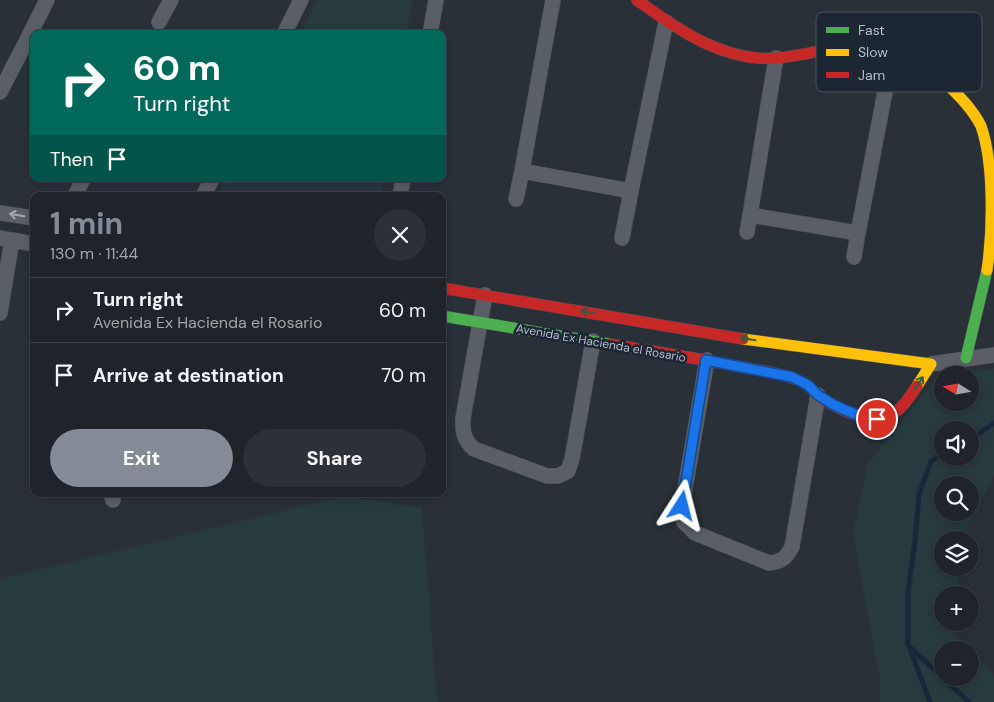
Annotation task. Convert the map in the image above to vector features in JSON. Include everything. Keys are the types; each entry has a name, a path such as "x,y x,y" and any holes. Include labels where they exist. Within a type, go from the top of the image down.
{"street":[{"path":"35,30 47,0"},
{"path":"159,22 171,0"},
{"path":"286,30 301,0"},
{"path":"431,30 436,0"},
{"path":"516,199 553,0"},
{"path":"637,0 666,22 702,44 724,52 776,58 816,52"},
{"path":"622,238 666,22"},
{"path":"0,92 30,44"},
{"path":"747,232 776,58"},
{"path":"854,257 885,92"},
{"path":"955,92 980,125 990,158 992,182 991,237 983,290 966,358"},
{"path":"522,170 631,191"},
{"path":"0,213 30,217"},
{"path":"750,215 858,233"},
{"path":"0,313 6,239 30,243"},
{"path":"446,289 883,359 931,364 994,354"},
{"path":"485,295 463,418 464,437 474,449 547,476 562,475 568,471 592,341"},
{"name":"Avenida Ex Hacienda el Rosario","path":"446,317 706,360 792,377 808,385 818,395 834,405 864,418 877,419 888,417 896,412 904,405 931,364"},
{"path":"706,360 682,506 684,522 694,533 768,563 778,562 787,557 792,547 818,395"}],"green space":[{"path":"317,0 412,0 408,30 302,30"},
{"path":"225,182 383,182 381,192 220,192"},
{"path":"979,369 994,369 994,475 979,505 979,476 934,476 934,521 971,521 966,531 934,531 934,576 958,576 958,586 934,586 934,631 955,631 955,634 962,641 934,641 934,686 979,686 979,659 994,675 994,702 880,702 880,679 853,534 867,465 934,381 934,411 979,411"},
{"path":"341,497 422,508 437,702 0,702 0,579"}],"waterway":[{"path":"979,434 994,423"},
{"path":"934,459 931,461 919,494 908,592 908,645 934,669"},
{"path":"909,646 930,702"},
{"path":"952,686 969,702"}],"traffic: fast":[{"path":"966,358 987,270"},
{"path":"446,317 609,344"}],"traffic: slow":[{"path":"955,92 977,119 985,141 991,196 987,270"},
{"path":"743,339 931,364 917,386"}],"traffic: jam":[{"path":"637,0 686,33 721,50 759,58 789,57 816,52"},
{"path":"446,289 743,339"},
{"path":"609,344 781,375 806,384 818,395 838,408 871,419 885,418 896,412 917,386"}],"route":[{"path":"682,506 706,360 792,377 808,385 818,395 851,414 877,419"}]}
